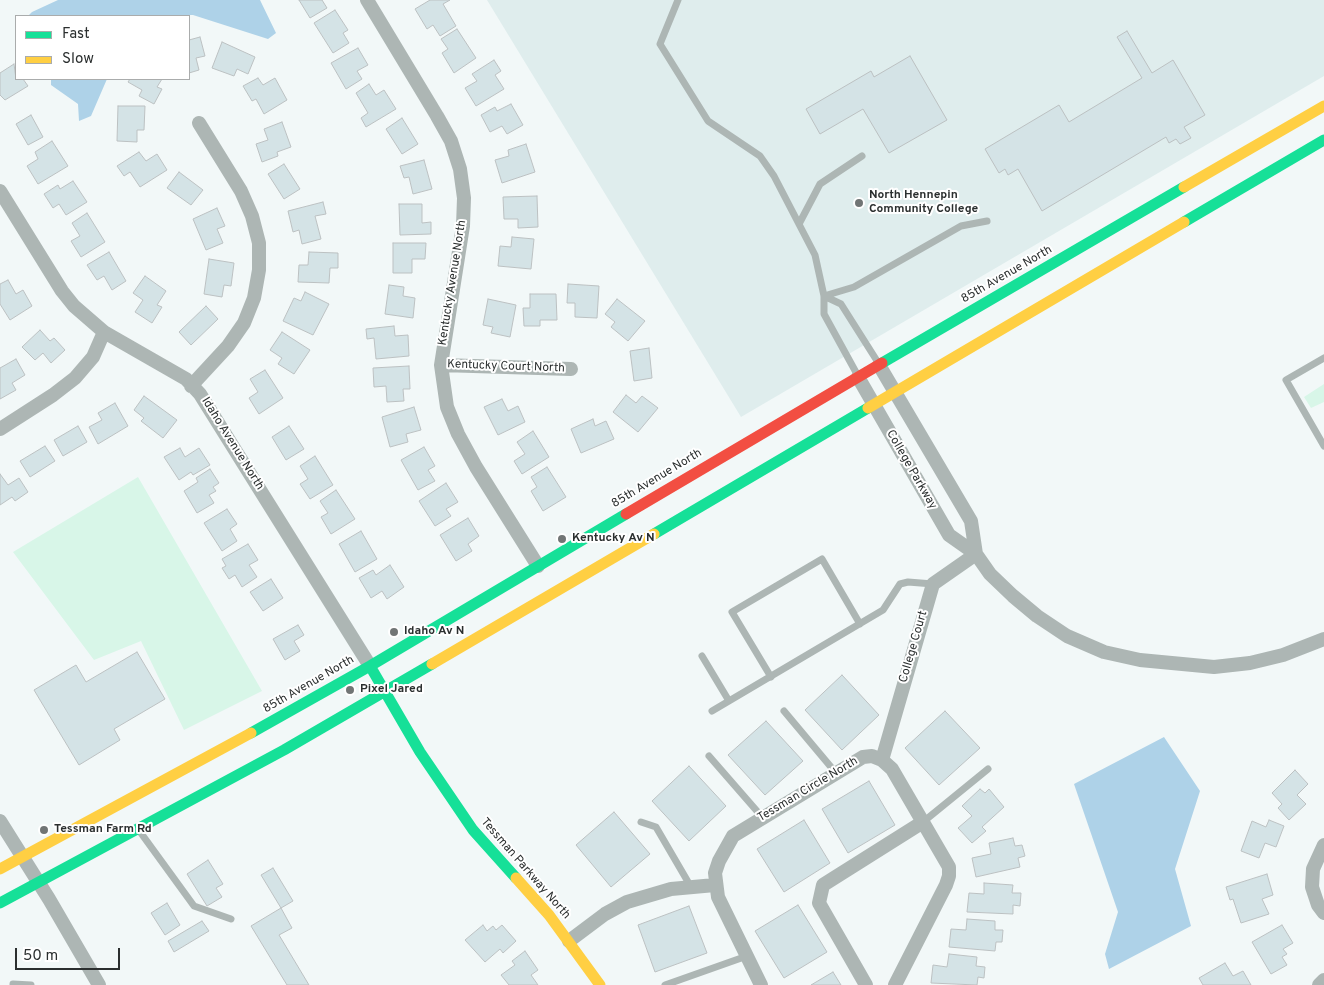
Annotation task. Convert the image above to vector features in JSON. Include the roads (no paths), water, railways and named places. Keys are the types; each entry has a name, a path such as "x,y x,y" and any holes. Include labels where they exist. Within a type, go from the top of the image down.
{"main road":[{"name":"85th Avenue North","path":"0,869 220,751 370,666 858,377 1324,106"},
{"path":"0,903 385,692 1324,140"},
{"path":"1100,272 1144,259 1324,154"},
{"name":"Tessman Parkway North","path":"370,666 420,752 473,830 570,941 600,985"}],"street":[{"name":"Kentucky Avenue North","path":"366,0 437,116 450,141 460,169 464,198 463,226 441,365 447,407 458,434 538,566"},
{"path":"191,386 228,346 244,323 254,298 259,270 259,242 252,216 241,191 199,123"},
{"name":"Idaho Avenue North","path":"0,191 62,291 89,321 104,332 186,379 200,394 212,410 370,666"},
{"path":"0,428 54,395 76,378 93,357 104,332"},
{"name":"Kentucky Court North","path":"441,365 571,369"},
{"name":"College Parkway","path":"879,365 971,521 976,554"},
{"name":"College Parkway","path":"858,377 949,535 976,554 990,574 1037,616 1067,636 1104,652 1140,660 1214,667 1250,663 1283,655 1324,639"},
{"path":"933,584 976,554"},
{"name":"College Court","path":"882,760 933,584"},
{"name":"Tessman Circle North","path":"761,985 718,897 715,886 719,861 733,836 863,757 872,756 882,760"},
{"path":"882,760 892,769 949,866 949,876 895,985"},
{"path":"0,821 39,882 99,985"},
{"path":"866,985 819,903 823,885 923,822"},
{"path":"1324,845 1313,869 1312,887 1318,905 1324,913"},
{"path":"570,941 606,914 627,902 656,893 691,887 715,886"},
{"path":"1319,985 1324,980"}],"lane":[{"path":"678,0 660,44 708,121 760,156 774,176 814,255 824,296 824,314 858,377"},
{"path":"799,224 820,184 862,156"},
{"path":"824,296 854,287 961,226 987,220"},
{"path":"824,296 841,304 879,365"},
{"path":"1324,358 1286,380 1324,446"},
{"path":"770,677 732,612 822,559 860,624"},
{"path":"712,712 883,610 900,584 908,582 933,584"},
{"path":"702,656 729,702"},
{"path":"784,711 836,773"},
{"path":"709,756 763,818"},
{"path":"923,822 988,769"},
{"path":"641,822 656,827 691,887"},
{"path":"138,829 194,906 231,919"},
{"path":"665,985 746,956"},
{"path":"12,984 31,985"}],"water":[{"path":"58,0 260,0 276,33 268,39 193,15 29,15"},
{"path":"51,80 107,80 91,116 79,121 78,104 51,85"},
{"path":"1164,737 1200,791 1175,869 1191,926 1109,969 1105,954 1118,912 1074,784"}],"place":[{"name":"North Hennepin Community College","path":"859,203"},
{"name":"Kentucky Av N","path":"562,539"},
{"name":"Idaho Av N","path":"394,632"},
{"name":"Pixel Jared","path":"350,690"},
{"name":"Tessman Farm Rd","path":"44,830"}]}
